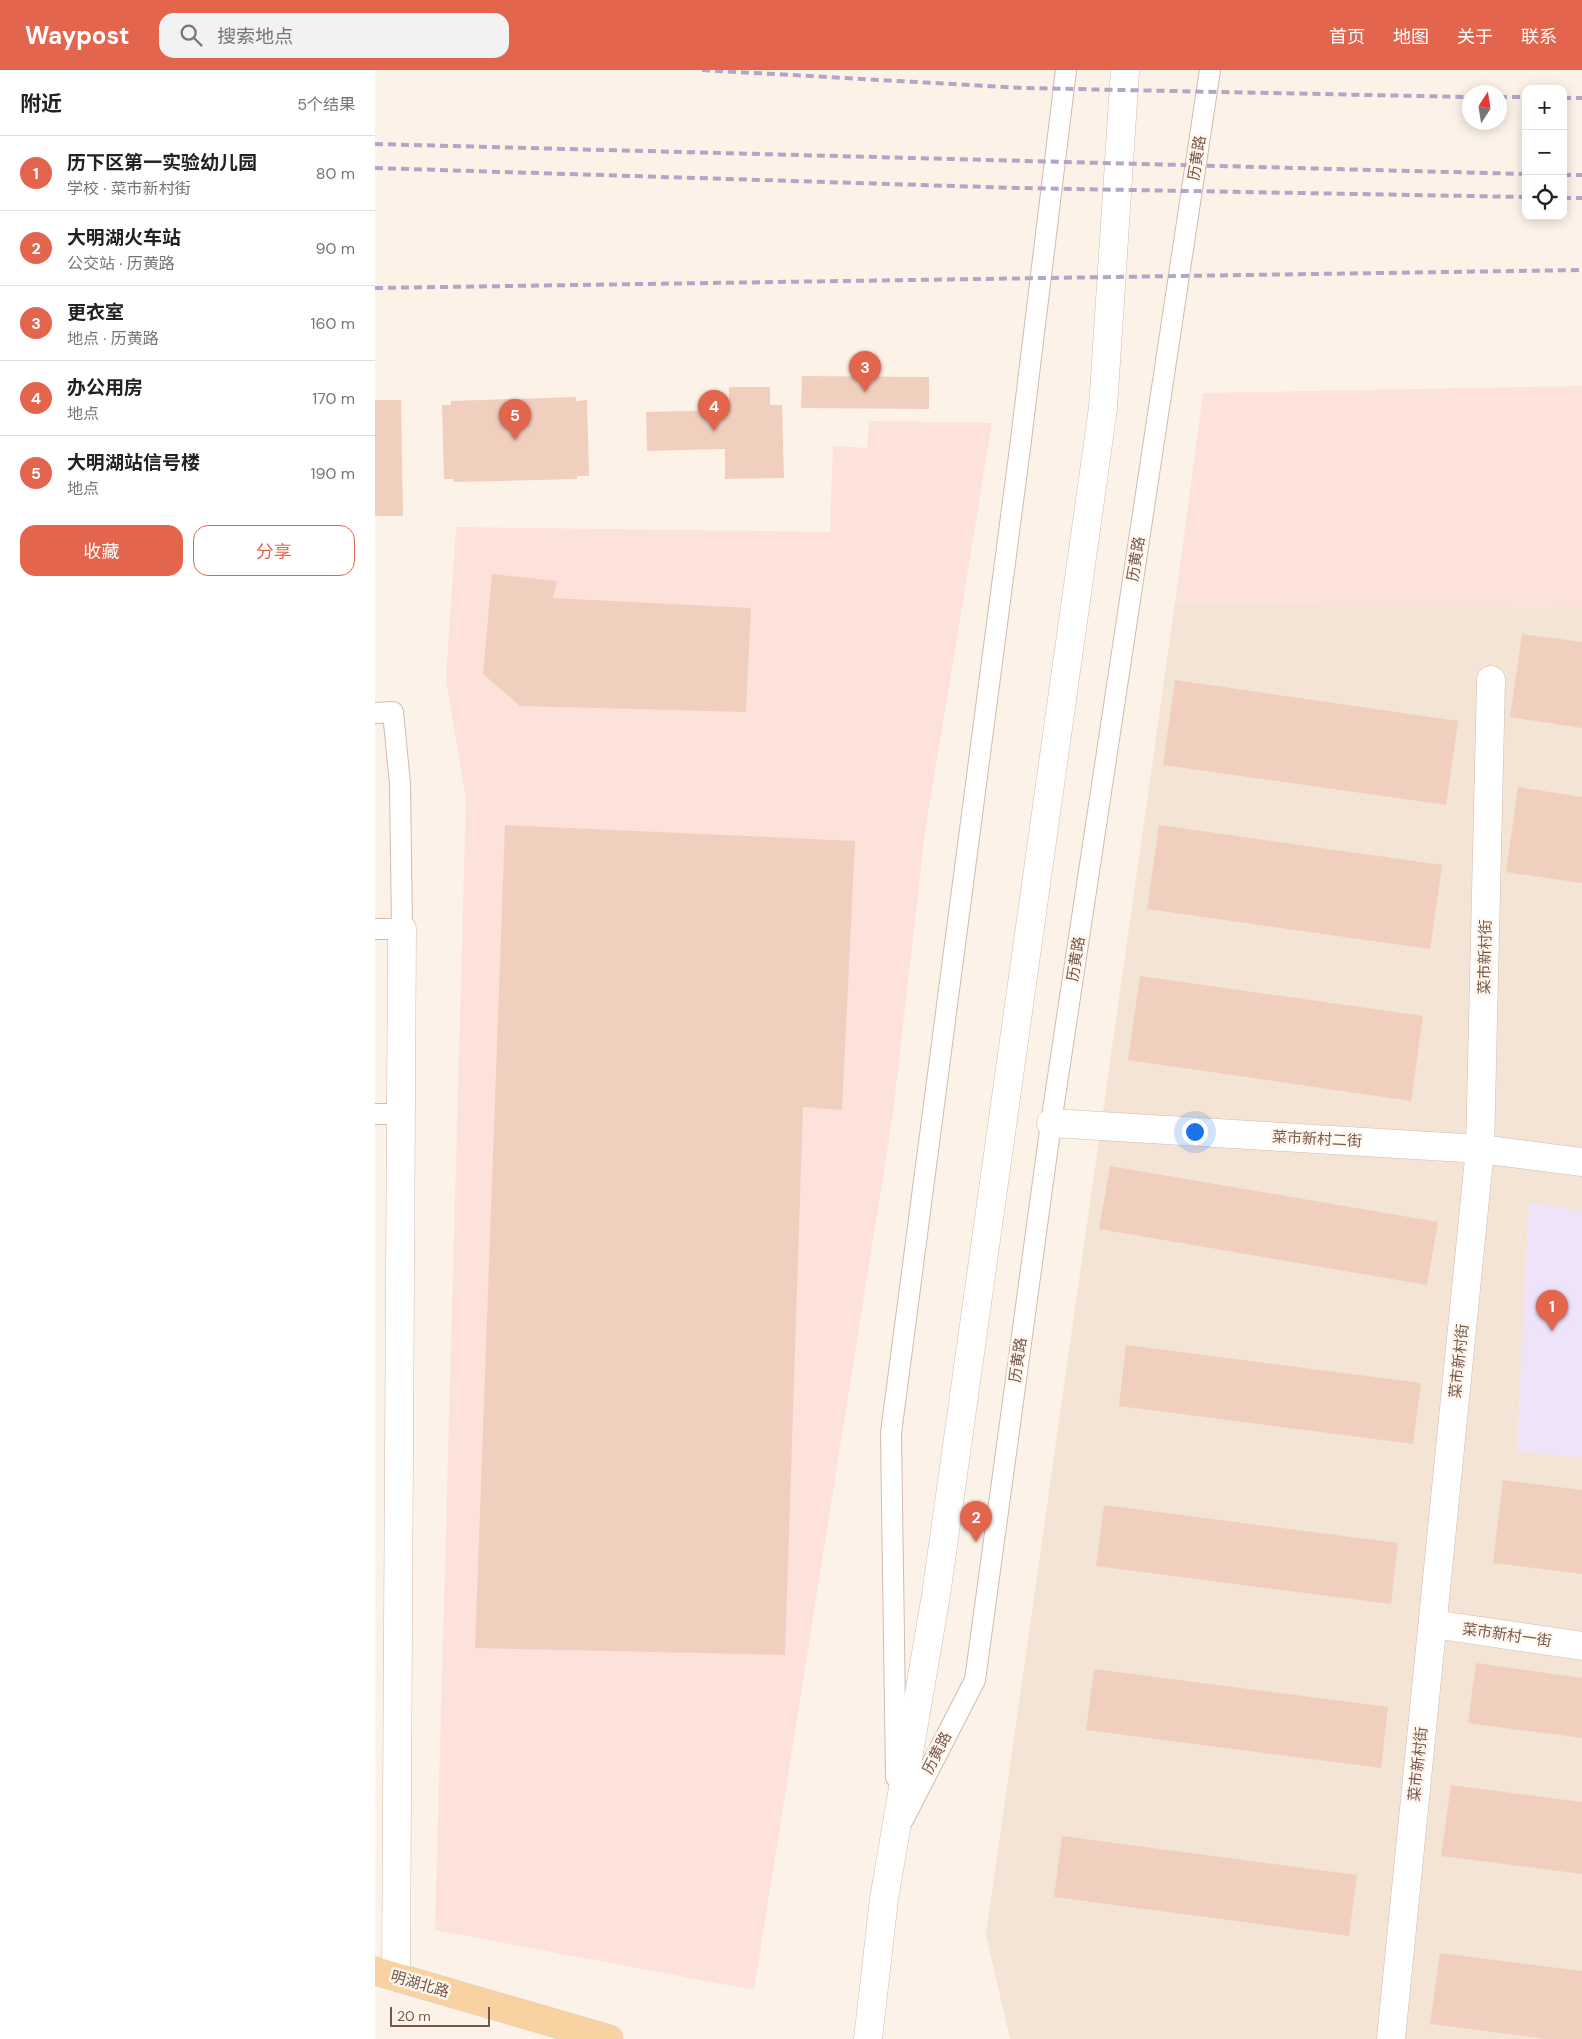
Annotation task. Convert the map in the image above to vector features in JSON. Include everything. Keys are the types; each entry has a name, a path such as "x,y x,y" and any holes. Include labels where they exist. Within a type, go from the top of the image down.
{"main road":[{"name":"明湖北路","path":"385,1974 609,2039"}],"street":[{"name":"历黄路","path":"868,2039 884,1899 897,1833 936,1595 1103,408 1125,70"},
{"name":"菜市新村街","path":"1391,2039 1480,1149 1491,680"},
{"path":"385,1974 388,1114 402,929"},
{"name":"菜市新村二街","path":"1051,1124 1480,1149 1582,1162"},
{"name":"菜市新村一街","path":"1433,1624 1582,1646"}],"lane":[{"name":"历黄路","path":"897,1833 891,1433 1017,467 1066,70"},
{"name":"历黄路","path":"897,1833 975,1680 1051,1124 1210,70"},
{"path":"375,713 393,712 400,784 402,929 375,929"}],"shaded area":[{"path":"1582,386 1582,607 1175,604 1203,393"},
{"path":"869,421 992,423 925,832 893,1113 754,1990 435,1930 466,799 446,679 456,527 830,532 833,446 867,448"},
{"path":"1175,604 1582,607 1582,1211 1529,1204 1517,1451 1582,1457 1582,2039 1010,2039 986,1935"},
{"path":"1529,1203 1582,1211 1582,1458 1517,1451"}],"building":[{"path":"802,376 929,377 929,409 801,408"},
{"path":"729,387 770,387 770,405 782,405 784,478 725,479 725,449 647,451 646,412 729,410"},
{"path":"576,397 576,401 587,400 589,476 577,476 577,479 454,482 453,479 444,479 442,405 451,405 451,401"},
{"path":"375,400 401,400 403,516 375,516"},
{"path":"492,574 557,581 553,598 751,608 746,712 520,706 483,674"},
{"path":"1522,634 1582,642 1582,728 1510,717"},
{"path":"1175,680 1458,721 1446,805 1163,765"},
{"path":"1518,787 1582,797 1582,883 1506,872"},
{"path":"505,825 855,841 842,1110 803,1107 785,1655 475,1648"},
{"path":"1159,825 1442,865 1430,949 1147,909"},
{"path":"1140,976 1423,1016 1411,1101 1128,1060"},
{"path":"1110,1166 1438,1222 1427,1285 1099,1229"},
{"path":"1126,1345 1421,1383 1413,1444 1119,1406"},
{"path":"1503,1480 1582,1490 1582,1574 1493,1563"},
{"path":"1104,1505 1398,1543 1391,1604 1096,1566"},
{"path":"1476,1663 1582,1678 1582,1738 1468,1723"},
{"path":"1094,1669 1388,1707 1381,1768 1086,1730"},
{"path":"1451,1785 1582,1802 1582,1874 1441,1856"},
{"path":"1062,1836 1357,1875 1349,1936 1054,1897"},
{"path":"1440,1953 1582,1971 1582,2039 1548,2039 1430,2024"}],"railway":[{"path":"702,70 1023,88 1462,97"},
{"path":"1507,97 1522,97"},
{"path":"1567,98 1582,98"},
{"path":"375,144 1522,174"},
{"path":"375,168 1018,188 1522,197"},
{"path":"1567,175 1582,175"},
{"path":"1567,198 1582,198"},
{"path":"375,288 1582,270"}],"place":[{"name":"更衣室","path":"865,392"},
{"name":"办公用房","path":"714,431"},
{"name":"大明湖站信号楼","path":"515,440"},
{"name":"历下区第一实验幼儿园","path":"1552,1331"},
{"name":"大明湖火车站","path":"976,1542"}]}
